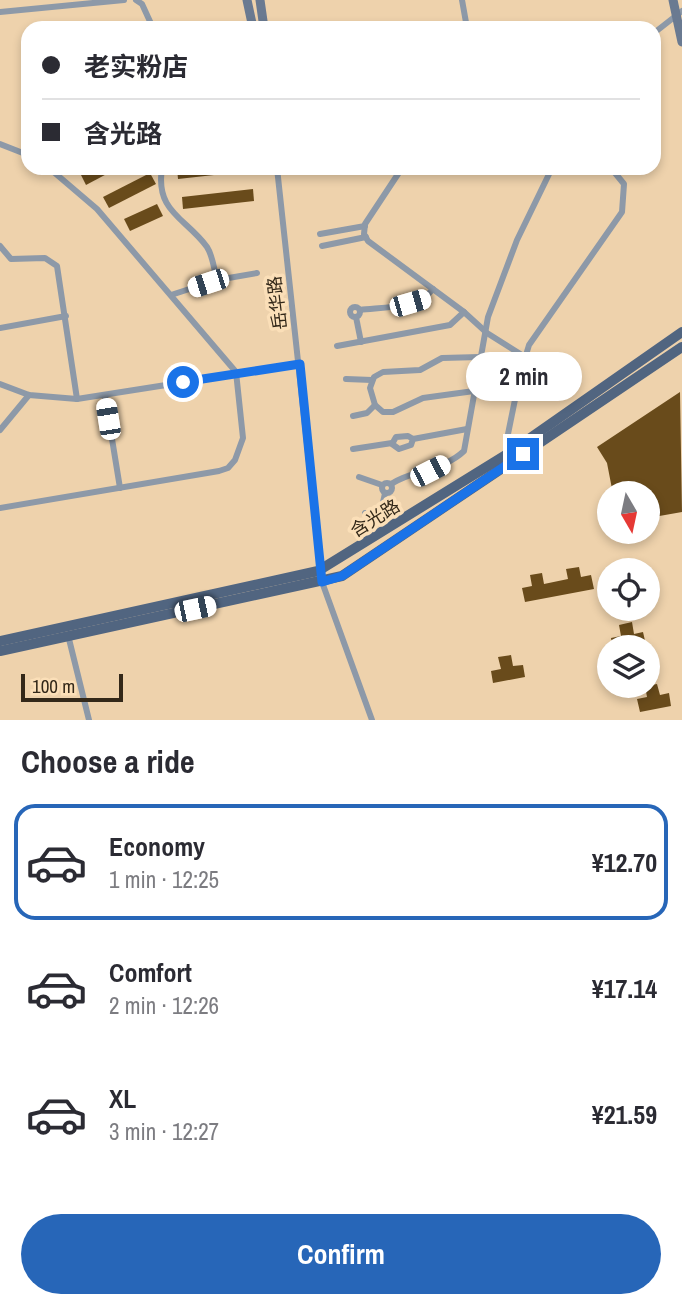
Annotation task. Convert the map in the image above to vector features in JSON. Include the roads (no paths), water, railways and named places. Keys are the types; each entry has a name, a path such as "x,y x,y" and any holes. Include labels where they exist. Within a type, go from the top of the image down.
{"main road":[{"name":"含光路","path":"0,651 68,631 320,570 509,453 682,332"},
{"name":"含光路","path":"0,641 68,631 342,576 682,348"}],"street":[{"path":"0,12 124,0"},
{"path":"136,0 142,4 150,21"},
{"path":"247,0 252,21"},
{"path":"260,0 263,21"},
{"path":"462,0 466,21"},
{"path":"673,0 679,13 682,42"},
{"path":"661,27 679,13"},
{"path":"0,144 21,152"},
{"path":"0,509 228,468 239,454 243,438 236,372 96,209 57,175"},
{"path":"162,175 161,184 169,209 206,247 217,280"},
{"name":"岳华路","path":"278,175 322,582 372,720"},
{"path":"398,175 365,226 366,237 485,331 525,357"},
{"path":"359,477 383,485 391,484 403,477 430,471 458,457 464,451 485,331 516,240 548,175"},
{"path":"509,453 508,434 525,357 538,329 622,212 624,184 617,175"},
{"path":"320,234 365,226"},
{"path":"322,246 366,237"},
{"path":"0,246 6,256 15,260 46,258 53,261 59,272 77,399"},
{"path":"171,295 217,280 257,273"},
{"path":"361,342 358,314 426,298 433,289"},
{"path":"337,346 450,325 464,312"},
{"path":"0,328 66,316"},
{"path":"346,379 372,380 383,372 419,370 442,358 480,357"},
{"path":"0,384 29,395 77,399 105,397 236,372 300,364"},
{"path":"372,380 370,394 375,405 383,412 393,412 424,398 474,391"},
{"path":"0,430 29,395"},
{"path":"105,397 120,488"},
{"path":"353,415 367,413 375,405"},
{"path":"353,449 392,443 396,437 402,435 413,439 467,429"},
{"path":"392,443 393,447 399,449 411,445 413,439"},
{"path":"385,493 391,491 391,484"},
{"path":"365,513 377,513 384,503 383,485"},
{"path":"68,631 89,720"}]}
